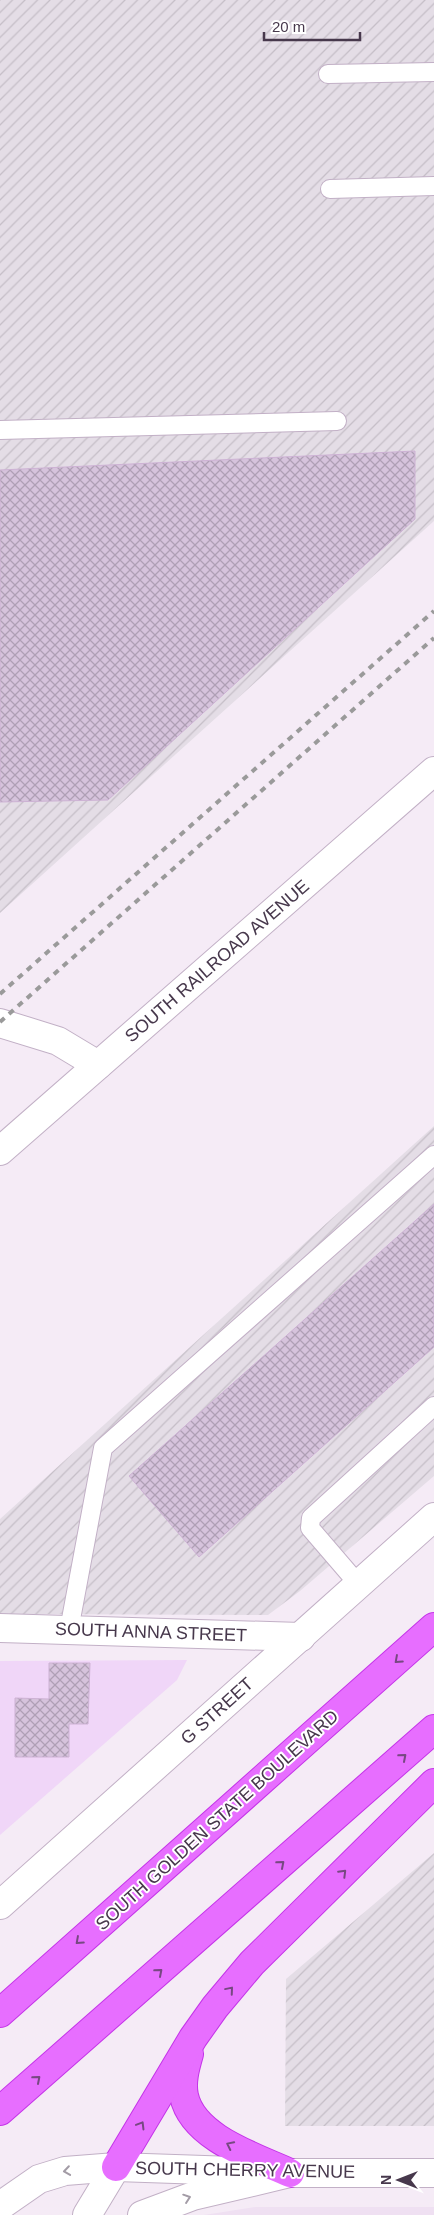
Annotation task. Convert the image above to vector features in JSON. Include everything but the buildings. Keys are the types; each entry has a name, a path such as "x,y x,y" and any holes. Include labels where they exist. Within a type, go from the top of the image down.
{"highway":[{"name":"SOUTH GOLDEN STATE BOULEVARD","path":"0,2013 434,1627"},
{"path":"0,2111 434,1729"},
{"path":"116,2167 193,2038 215,2007 252,1963 434,1783"},
{"path":"0,2004 45,1972"},
{"path":"193,2038 183,2078 184,2095 193,2116 220,2141 290,2173"}],"street":[{"name":"SOUTH RAILROAD AVENUE","path":"0,1152 434,771"},
{"path":"0,1023 58,1041 98,1065"},
{"name":"G STREET","path":"0,1905 434,1517"},
{"name":"SOUTH ANNA STREET","path":"0,1628 301,1637"},
{"path":"87,2215 116,2167"},
{"name":"SOUTH CHERRY AVENUE","path":"0,2206 24,2188 49,2175 65,2171 116,2167 290,2173 434,2173"},
{"path":"142,2215 192,2196 290,2173"}],"lane":[{"path":"328,74 434,72"},
{"path":"330,189 434,186"},
{"path":"0,430 338,421"},
{"path":"70,1630 103,1448 434,1155"},
{"path":"359,1585 310,1528 311,1518 434,1406"}],"shaded area":[{"path":"0,0 434,0 434,521 0,913"},
{"path":"434,1126 434,1476 300,1591 268,1615 0,1614 0,1519"},
{"path":"187,1660 177,1680 0,1835 0,1661"},
{"path":"434,1853 434,2126 285,2126 286,1979"},
{"path":"255,2207 434,2207 434,2215 204,2215"}],"railway":[{"path":"0,994 434,611"},
{"path":"0,1022 434,638"}]}
